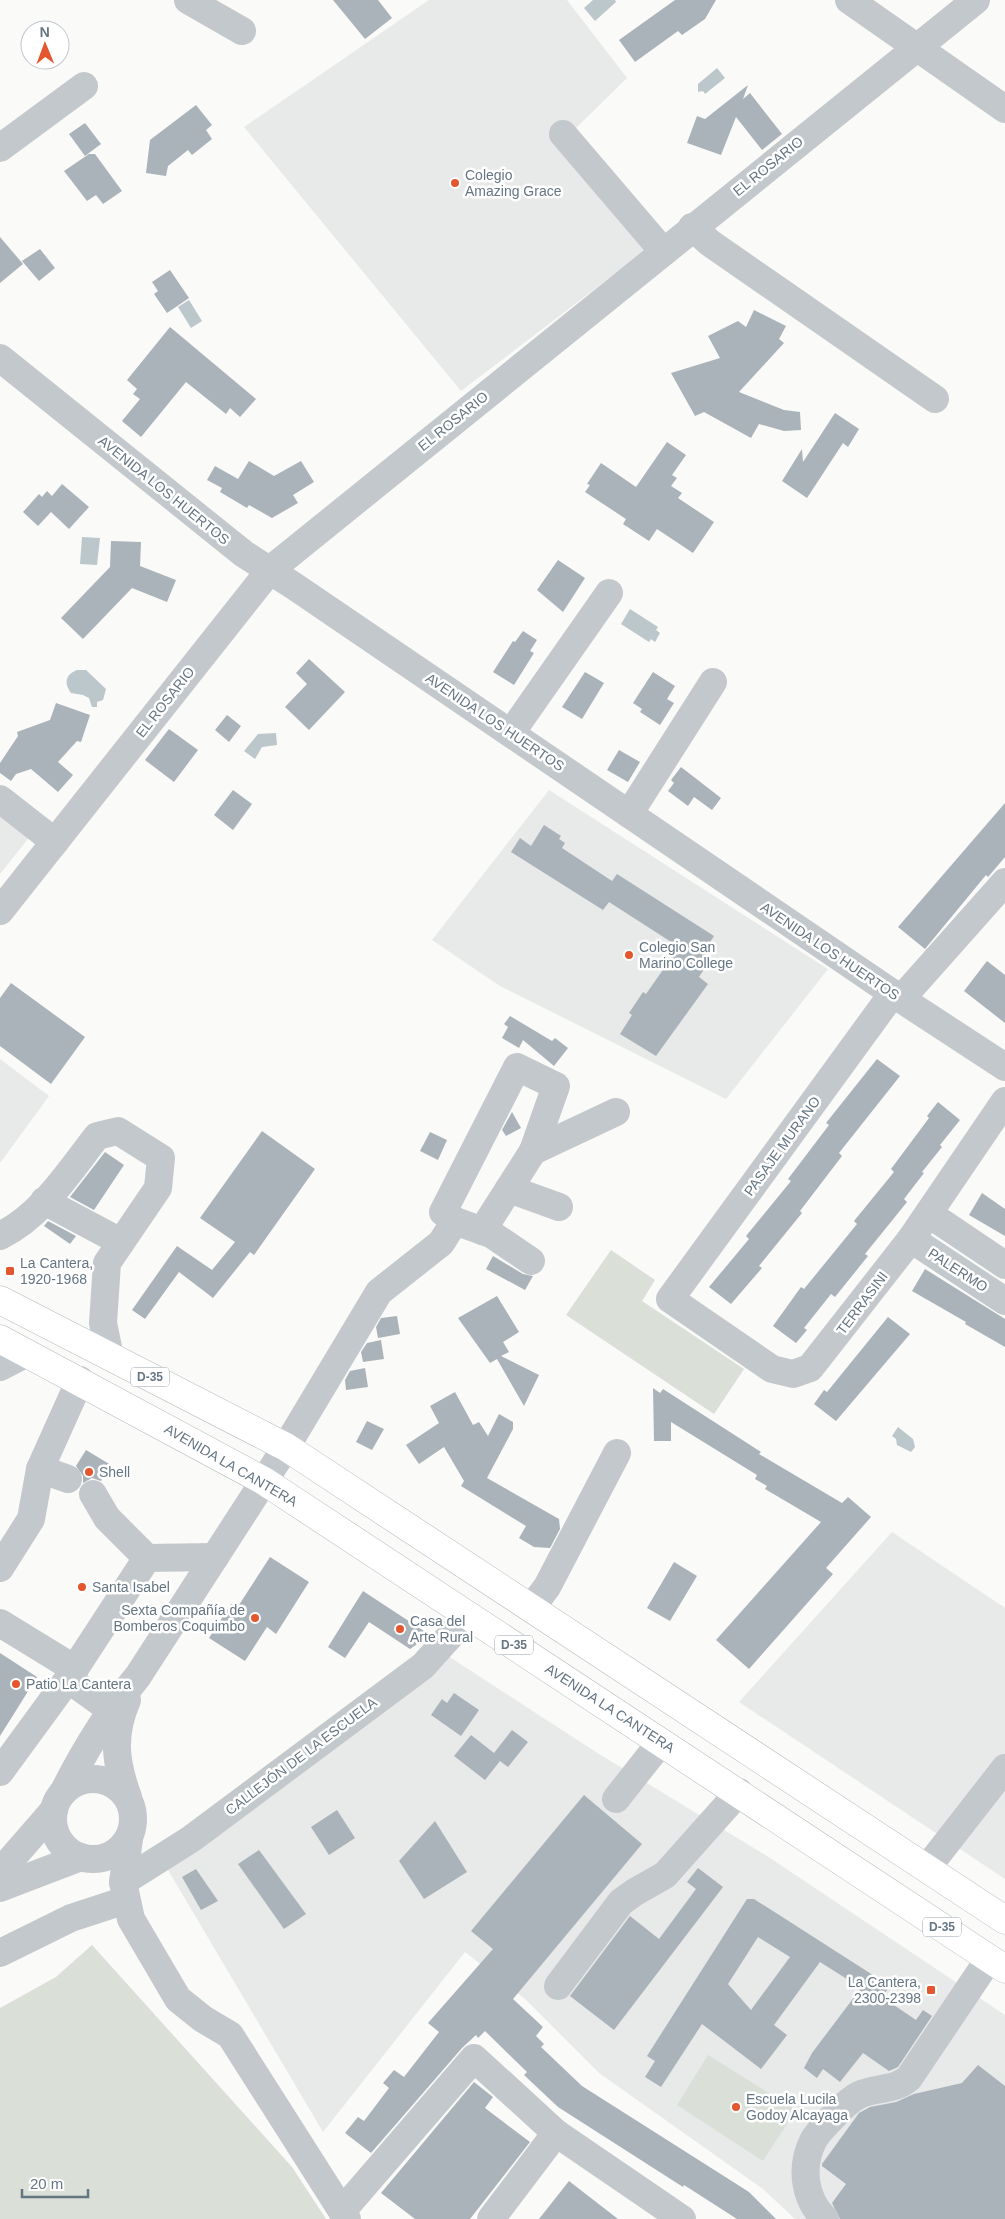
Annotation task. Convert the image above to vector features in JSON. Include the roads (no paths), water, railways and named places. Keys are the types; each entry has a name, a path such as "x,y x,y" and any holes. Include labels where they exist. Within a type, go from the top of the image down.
{"highway":[{"name":"D-35","path":"0,1300 286,1448 1005,1920"},
{"name":"AVENIDA LA CANTERA","path":"0,1339 80,1380 264,1481 739,1792 997,1964"}],"street":[{"path":"188,0 242,31"},
{"path":"848,0 1005,109"},
{"name":"EL ROSARIO","path":"0,911 270,570 692,227 976,0"},
{"path":"0,148 84,86"},
{"path":"563,134 663,251"},
{"path":"692,227 710,243 935,400"},
{"name":"AVENIDA LOS HUERTOS","path":"0,358 244,554 1005,1067"},
{"path":"511,733 609,593"},
{"path":"629,814 713,682"},
{"path":"0,799 55,842"},
{"name":"PASAJE MURANO","path":"670,1299 897,996 1005,882"},
{"path":"482,1231 533,1151 556,1086 517,1067 443,1212 455,1221 482,1231 491,1234 531,1261"},
{"name":"TERRASINI","path":"670,1299 772,1369 782,1373 802,1372 817,1362 911,1239 1005,1101"},
{"path":"533,1151 616,1112"},
{"path":"0,1236 20,1226 44,1201 97,1136 118,1131 161,1158 158,1188 107,1263 103,1324 110,1356"},
{"path":"509,1189 560,1207"},
{"path":"44,1201 121,1242"},
{"path":"929,1214 1005,1266"},
{"path":"124,1891 89,1858 70,1852 56,1834 59,1801 84,1750 110,1709 138,1676 286,1448 380,1292 441,1242 455,1221"},
{"name":"PALERMO","path":"911,1239 1005,1300"},
{"path":"0,1367 27,1353"},
{"path":"0,1568 31,1519 40,1468 80,1380"},
{"path":"531,1608 547,1587 617,1453"},
{"path":"40,1468 68,1479"},
{"path":"93,1494 107,1518 148,1558 215,1557"},
{"path":"0,1772 71,1674 148,1558"},
{"name":"CALLEJÓN DE LA ESCUELA","path":"0,1953 124,1891 423,1666 468,1616"},
{"path":"0,1623 71,1674 110,1709"},
{"path":"138,1676 122,1711 116,1740 118,1769 134,1817 129,1839 124,1891 131,1919 178,1999 203,2019 230,2036 344,2215 474,2058 556,2133 674,2217"},
{"path":"616,1799 661,1742"},
{"path":"927,1868 1005,1768"},
{"path":"0,1872 76,1782 90,1778 105,1780 118,1786 128,1797"},
{"path":"558,1986 621,1902 665,1875 739,1792"},
{"path":"0,1888 89,1858 109,1856 120,1849 129,1839"},
{"path":"825,2219 814,2205 805,2178 805,2165 813,2140 848,2102 873,2090 896,2086 909,2078 997,1964"},
{"path":"492,2219 556,2133"}],"place":[{"name":"Colegio Amazing Grace","path":"455,183"},
{"name":"Colegio San Marino College","path":"629,955"},
{"name":"La Cantera, 1920-1968","path":"10,1271"},
{"name":"Shell","path":"89,1472"},
{"name":"Santa Isabel","path":"82,1587"},
{"name":"Sexta Compañía de Bomberos Coquimbo","path":"255,1618"},
{"name":"Casa del Arte Rural","path":"400,1629"},
{"name":"Patio La Cantera","path":"16,1684"},
{"name":"La Cantera, 2300-2398","path":"931,1990"},
{"name":"Escuela Lucila Godoy Alcayaga","path":"736,2107"}]}
